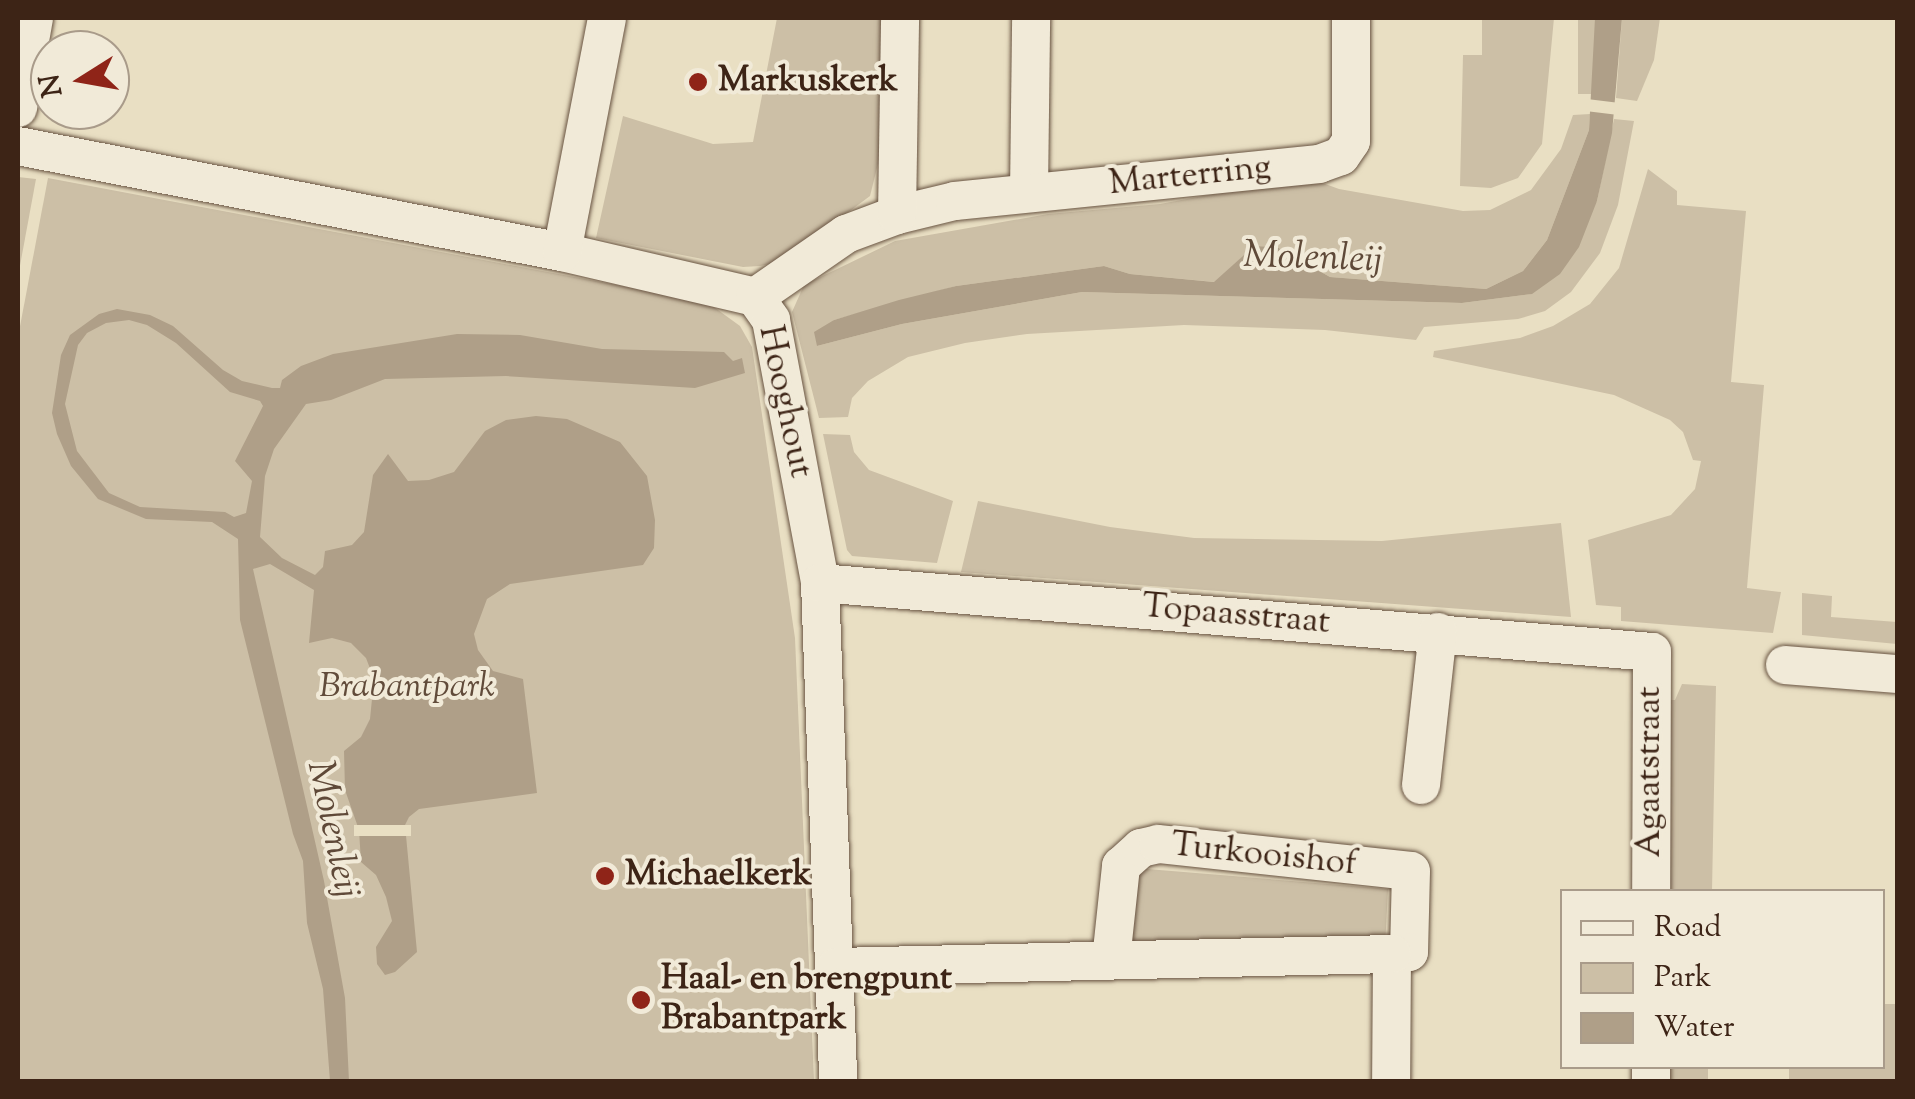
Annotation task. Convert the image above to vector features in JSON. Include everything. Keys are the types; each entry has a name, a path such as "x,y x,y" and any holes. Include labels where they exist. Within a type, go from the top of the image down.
{"street":[{"path":"18,108 34,18"},
{"path":"562,252 608,18"},
{"path":"898,215 900,18"},
{"path":"1029,194 1030,18"},
{"name":"Marterring","path":"755,296 846,234 898,215 955,201 1319,164 1341,156 1351,141 1351,18"},
{"name":"Hooghout","path":"18,146 562,252 755,296 771,320 820,583 838,1082"},
{"name":"Topaasstraat","path":"820,583 1652,652"},
{"path":"1421,785 1438,632"},
{"name":"Agaatstraat","path":"1651,889 1652,652"},
{"path":"1785,664 1898,674"},
{"name":"Turkooishof","path":"1112,960 1121,866 1140,848 1158,844 1411,871 1408,952 1392,954 1391,1082"},
{"path":"836,967 1392,954"}],"green space":[{"path":"777,18 884,18 883,144 870,196 781,262 760,266 743,267 596,238 623,116 713,144 753,142"},
{"path":"1482,18 1554,18 1542,144 1518,178 1491,188 1460,186 1463,55 1482,55"},
{"path":"1578,18 1595,18 1595,94 1578,94"},
{"path":"1622,18 1660,18 1654,60 1637,101 1616,98"},
{"path":"1590,114 1589,130 1547,240 1523,271 1486,289 1330,277 1277,247 1254,246 1215,282 1130,274 1104,266 956,286 834,320 817,346 902,324 1082,292 1462,303 1531,294 1597,201 1614,119 1634,121 1618,205 1600,253 1571,292 1545,311 1518,319 1424,327 1416,340 1325,330 1184,325 1027,334 965,343 908,357 868,381 852,398 848,417 819,418 792,312 804,285 895,241 1048,214 1160,204 1262,185 1317,181 1339,189 1463,211 1490,210 1531,190 1561,149 1573,115"},
{"path":"1648,169 1677,191 1677,205 1746,211 1731,382 1764,385 1747,588 1781,592 1773,633 1621,621 1621,607 1596,605 1588,540 1671,515 1695,489 1701,461 1693,460 1683,432 1670,420 1614,395 1433,357 1434,351 1520,338 1553,326 1590,304 1619,268"},
{"path":"18,177 36,179 19,271 18,271"},
{"name":"Brabantpark","path":"48,178 707,302 740,326 752,347 795,638 814,1081 18,1082 18,337"},
{"path":"823,434 850,435 854,452 869,470 953,501 937,563 852,556 847,550"},
{"path":"978,501 1110,527 1194,538 1382,541 1561,523 1571,617 961,572"},
{"path":"1802,593 1832,596 1831,617 1897,622 1897,644 1802,635"},
{"path":"1682,684 1716,686 1712,889 1664,889 1666,700 1675,700"},
{"path":"1135,868 1388,889 1385,947 1128,945"},
{"path":"1885,1004 1897,1004 1897,1081 1789,1081 1789,1069 1885,1069"},
{"path":"1663,1069 1708,1069 1708,1082 1663,1082"}],"water":[{"path":"1595,18 1622,18 1612,133 1597,201 1579,247 1560,274 1532,294 1462,303 1082,292 902,324 817,346 814,332 834,320 956,286 1104,266 1130,274 1214,282 1254,246 1277,247 1330,277 1486,289 1523,271 1547,240 1589,130"},
{"path":"117,309 150,315 173,326 223,370 242,381 272,388 280,388 282,380 301,366 333,354 457,334 520,335 602,349 724,352 733,361 742,358 745,373 695,388 506,376 385,379 331,400 306,404 274,449 265,476 260,537 282,558 315,575 323,567 325,551 352,545 364,532 373,475 388,454 408,481 429,480 454,472 485,431 506,420 536,416 567,419 620,442 647,476 655,520 654,548 643,565 510,584 487,599 474,634 478,650 493,671 523,679 537,793 419,809 409,817 405,825 417,952 395,972 385,975 377,964 376,947 392,921 376,875 361,862 359,830 345,790 344,751 361,737 370,719 374,679 366,658 351,643 332,638 309,643 314,590 270,564 253,569 324,881 345,998 349,1081 330,1081 323,989 307,923 303,861 240,620 238,539 212,522 146,519 98,499 71,466 57,434 52,413 61,355 70,335 99,314","holes":["129,320 147,325 176,343 230,392 260,401 263,406 235,461 252,481 246,513 234,517 225,512 140,507 109,493 77,451 65,404 78,345 87,333 106,323"]}],"pier":[{"path":"1587,99 1620,103 1618,115 1586,111"},
{"path":"354,825 411,825 411,836 354,836"}],"place":[{"name":"Markuskerk","path":"698,82"},
{"name":"Michaelkerk","path":"605,876"},
{"name":"Haal- en brengpunt Brabantpark","path":"641,1000"}],"water label":[{"name":"Molenleij","path":"1313,260"},
{"name":"Molenleij","path":"331,830"}]}
